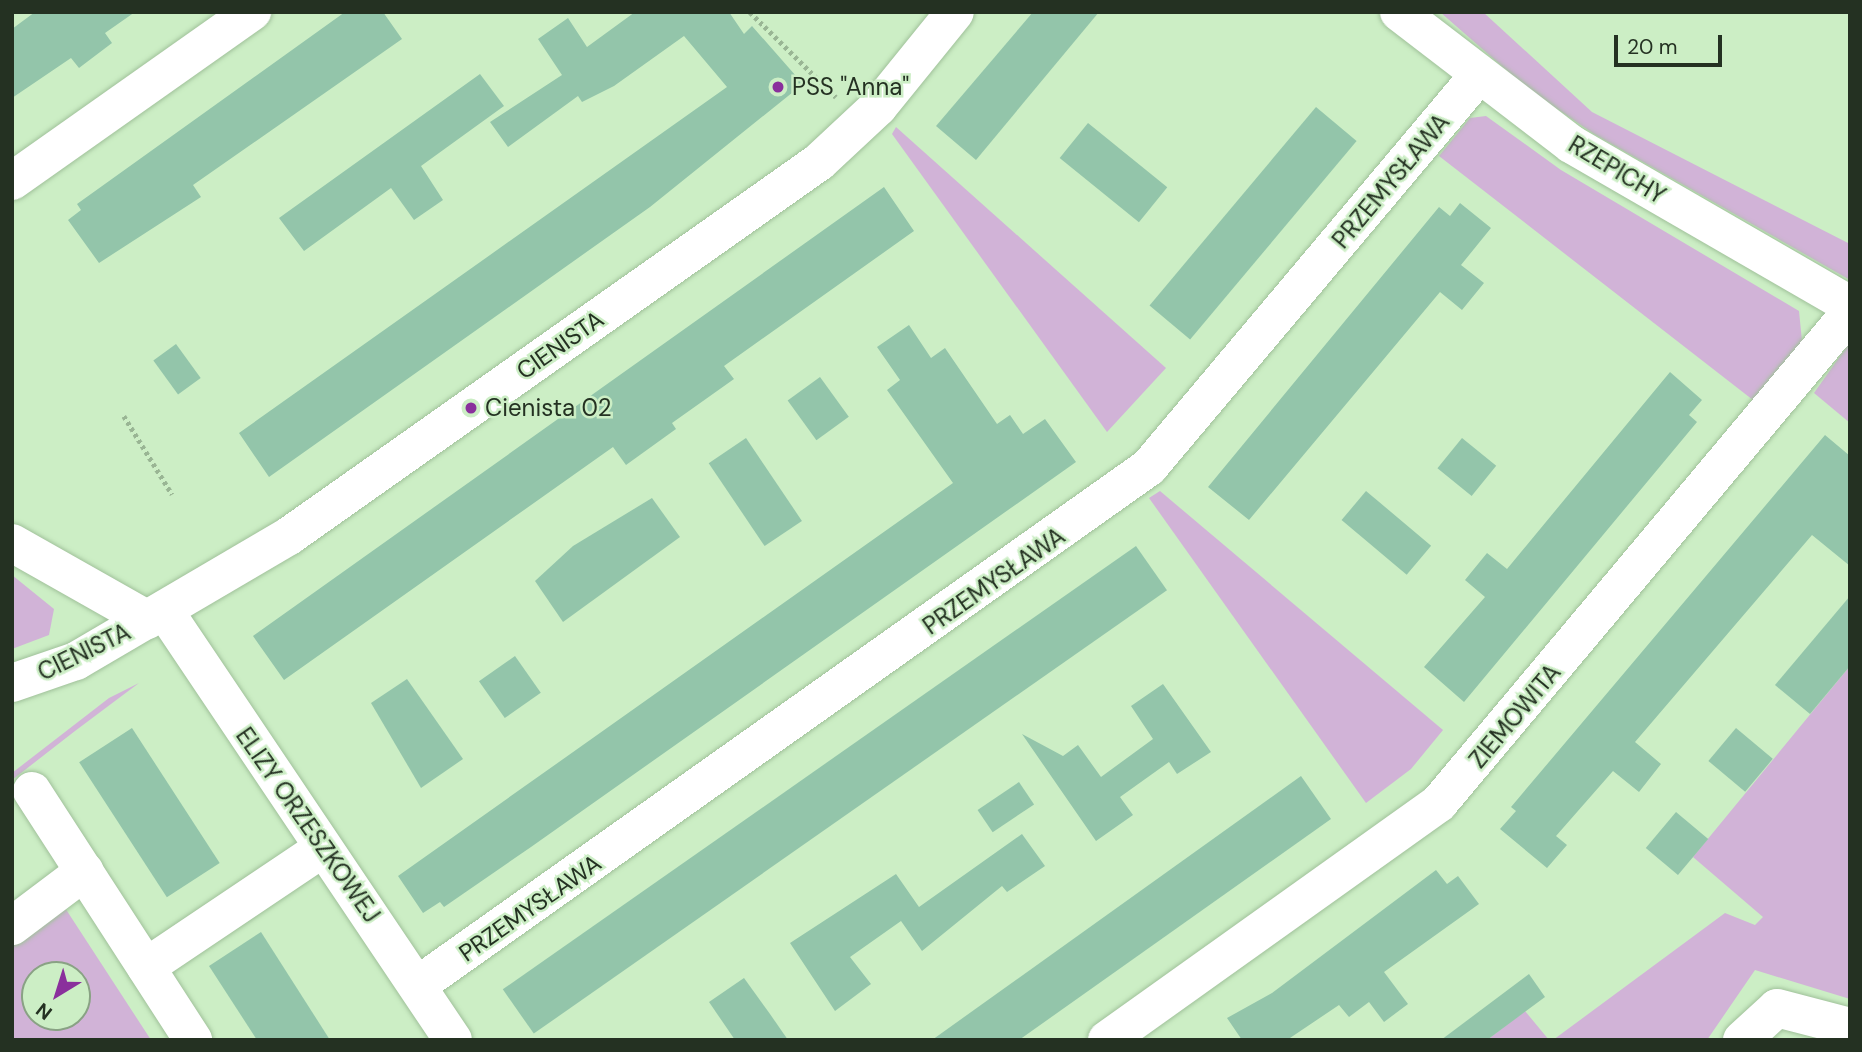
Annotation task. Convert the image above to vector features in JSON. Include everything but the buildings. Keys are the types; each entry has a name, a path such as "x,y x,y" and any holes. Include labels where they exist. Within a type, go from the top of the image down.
{"street":[{"path":"12,181 252,12"},
{"name":"CIENISTA","path":"12,683 76,661 289,536 819,162 878,107 955,12"},
{"name":"RZEPICHY","path":"1399,12 1478,76 1571,144 1850,305"},
{"name":"PRZEMYSŁAWA","path":"418,985 1149,467 1478,76"},
{"name":"ZIEMOWITA","path":"1107,1040 1439,803 1850,313"},
{"path":"12,543 156,615"},
{"name":"ELIZY ORZESZKOWEJ","path":"156,615 323,848 453,1040"},
{"path":"32,791 193,1040"},
{"path":"146,967 323,848"},
{"path":"12,926 85,871"},
{"path":"1742,1040 1777,1008 1850,1027"}],"path":[{"path":"750,12 846,107"},
{"path":"124,415 172,494"}],"shaded area":[{"path":"1440,12 1483,12 1592,112 1850,244 1850,280 1594,134 1528,89"},
{"path":"1486,116 1561,170 1799,311 1802,341 1753,400 1439,156 1470,118"},
{"path":"896,127 1166,368 1107,432 892,134"},
{"path":"1850,342 1850,423 1814,393"},
{"path":"1160,491 1443,730 1411,769 1366,803 1149,498"},
{"path":"12,575 54,609 49,635 12,649"},
{"path":"1850,666 1850,999 1755,970 1707,1040 1553,1040 1725,913 1755,925 1763,917 1693,857"},
{"path":"139,683 12,780 12,773 109,698"},
{"path":"54,891 151,1040 12,1040 12,926"},
{"path":"1525,1011 1549,1040 1487,1040"}],"place":[{"name":"PSS \"Anna\"","path":"778,87"},
{"name":"Cienista 02","path":"471,408"}]}
